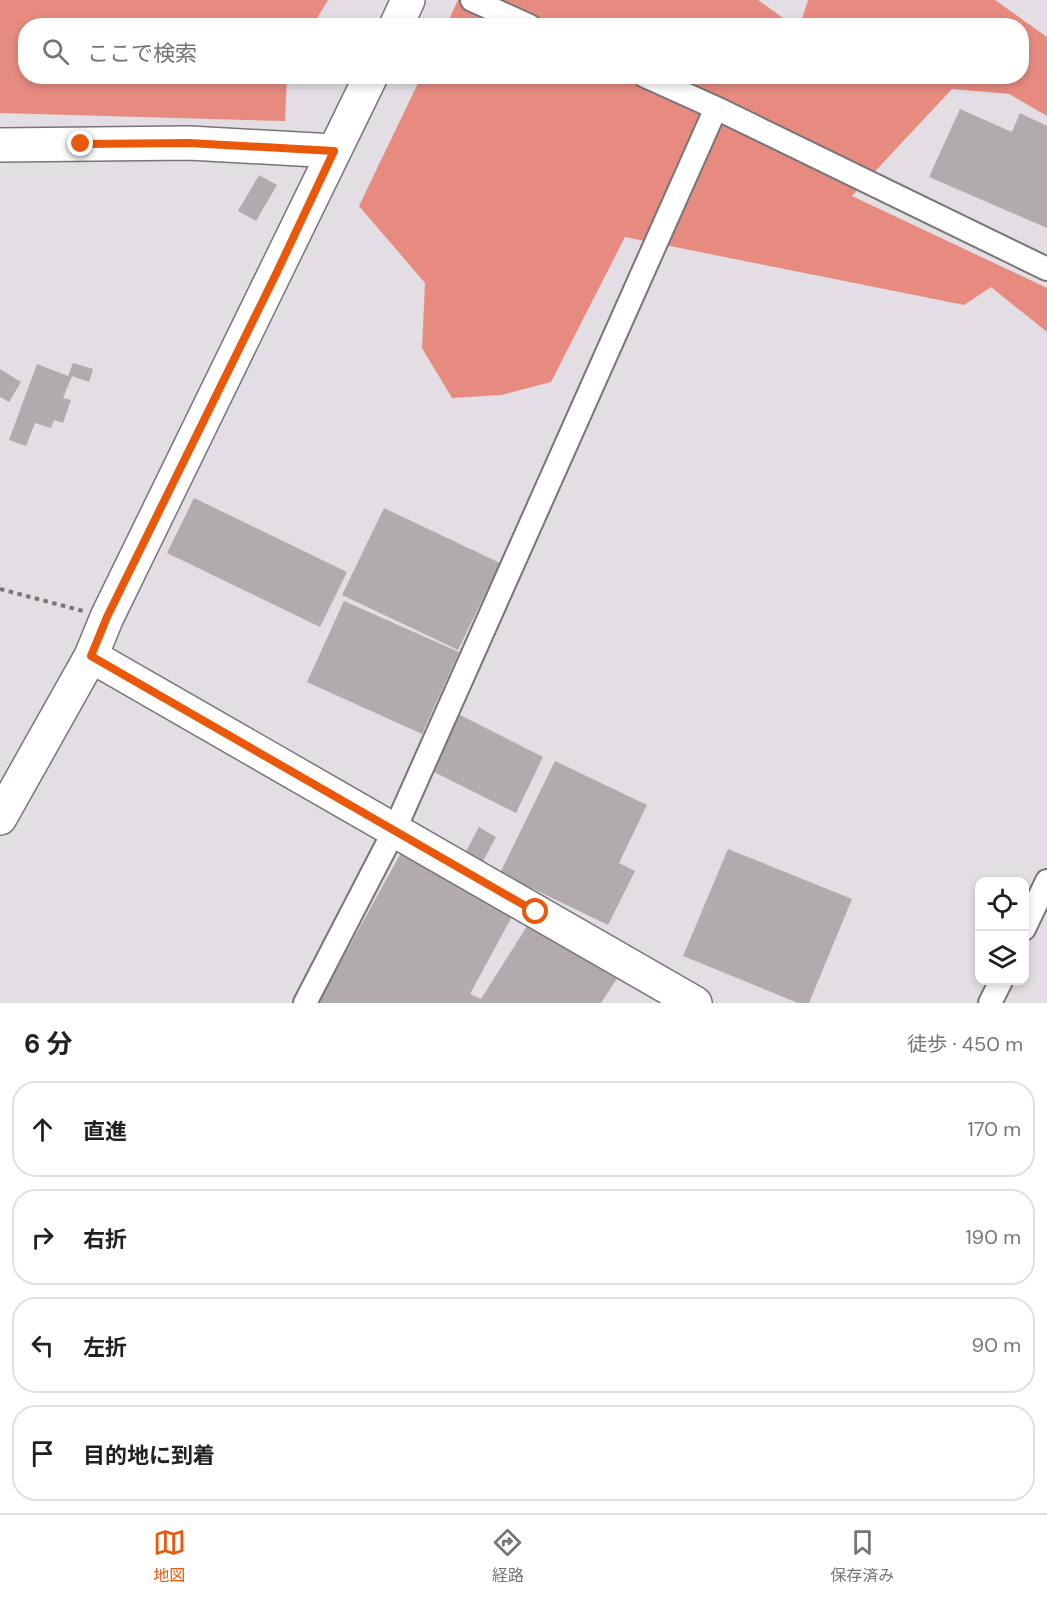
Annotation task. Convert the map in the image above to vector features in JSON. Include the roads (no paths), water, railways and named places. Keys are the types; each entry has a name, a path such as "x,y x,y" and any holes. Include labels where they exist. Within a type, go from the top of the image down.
{"street":[{"path":"400,18 408,0"},
{"path":"472,0 512,18"},
{"path":"0,818 91,656 107,617 367,84"},
{"path":"663,84 1047,269"},
{"path":"305,1003 394,831 716,108"},
{"path":"0,145 189,143 334,151"},
{"path":"91,656 695,1003"},
{"path":"1029,919 1047,881"},
{"path":"990,1003 999,985"}]}
